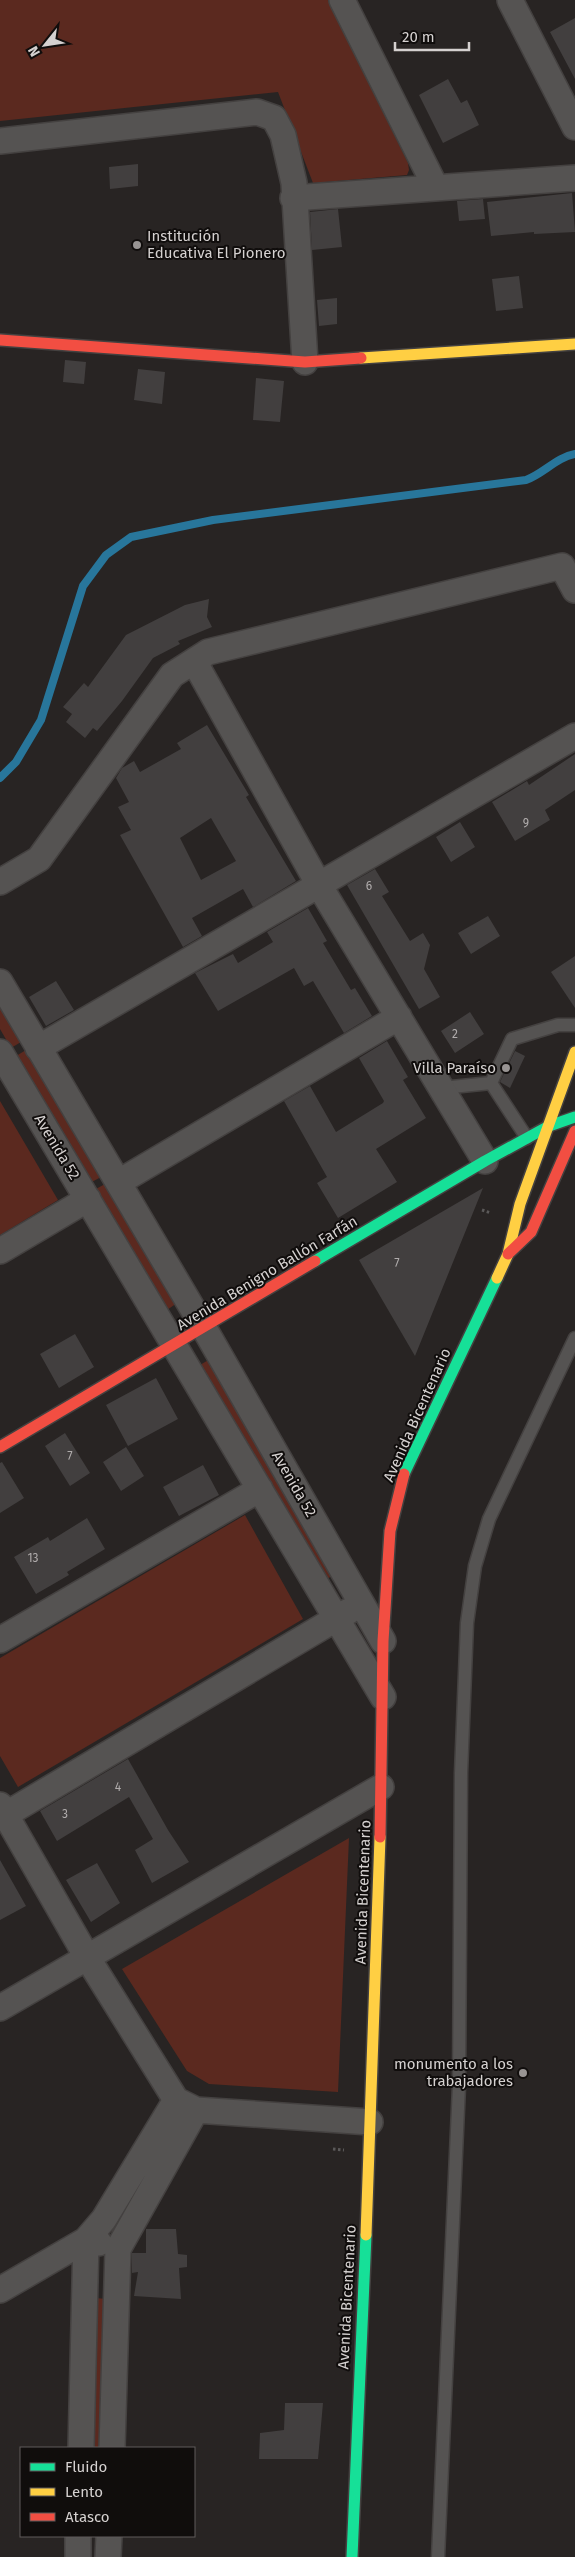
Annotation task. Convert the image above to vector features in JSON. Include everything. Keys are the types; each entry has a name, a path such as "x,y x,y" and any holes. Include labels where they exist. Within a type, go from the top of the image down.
{"main road":[{"path":"0,340 305,362 575,344"},
{"name":"Avenida Bicentenario","path":"352,2557 370,2122 381,1787 382,1641 390,1531 402,1478 508,1254 512,1225 517,1207 549,1126 566,1072 575,1052"},
{"name":"Avenida Benigno Ballón Farfán","path":"0,1447 175,1346 485,1161 549,1126 575,1118"},
{"name":"Avenida Bicentenario","path":"508,1254 531,1232 575,1131"}],"street":[{"path":"342,0 435,186"},
{"path":"510,0 575,127"},
{"path":"0,141 257,112 274,118 283,135 294,182 293,198 305,362"},
{"path":"293,198 435,186 575,178"},
{"path":"0,882 39,859 172,675 208,652 562,566 575,590"},
{"path":"194,661 319,884 485,1161"},
{"path":"38,1048 575,736"},
{"name":"Avenida 52","path":"0,982 204,1328 363,1603 382,1641"},
{"path":"119,1182 399,1017"},
{"name":"Avenida 52","path":"3,1065 88,1199 260,1489 334,1619 382,1697"},
{"path":"0,1251 88,1199"},
{"path":"0,1640 260,1489"},
{"path":"186,2105 87,1958 2,1812 386,1589"},
{"path":"0,2008 381,1787"},
{"path":"186,2105 370,2122"},
{"path":"0,2290 86,2240 104,2219 186,2105"},
{"path":"112,2447 118,2248 186,2105"},
{"path":"86,2240 118,2248"},
{"path":"81,2447 86,2240"},
{"path":"78,2537 78,2557"},
{"path":"108,2557 109,2537"}],"lane":[{"path":"491,1084 512,1039 558,1025 575,1025"},
{"path":"442,1088 491,1084"},
{"path":"491,1084 527,1138"},
{"path":"438,2557 459,2086 461,1773 468,1613 475,1566 489,1519 575,1338"}],"path":[{"path":"333,2149 344,2150"}],"shaded area":[{"path":"0,0 328,0 408,163 409,170 407,175 313,183 278,92 0,121"},
{"path":"0,1005 21,1042 11,1048 0,1029"},
{"path":"26,1050 101,1177 90,1183 16,1056"},
{"path":"0,1101 58,1200 0,1235"},
{"path":"105,1184 177,1303 167,1310 94,1190"},
{"path":"210,1359 334,1575 323,1581 200,1365"},
{"path":"245,1515 303,1619 18,1787 0,1756 0,1658"},
{"path":"349,1838 338,2092 209,2084 187,2071 122,1969"},
{"path":"95,2298 107,2299 101,2447 90,2447"}],"building":[{"path":"575,18 575,79 550,32"},
{"path":"448,79 461,103 467,100 479,125 443,143 419,95"},
{"path":"138,164 138,186 110,189 109,167"},
{"path":"572,193 575,232 534,234 534,232 491,236 487,202"},
{"path":"483,199 485,219 459,221 457,201"},
{"path":"338,209 342,247 312,250 310,212"},
{"path":"519,276 523,308 496,311 492,279"},
{"path":"337,298 337,324 319,326 317,300"},
{"path":"65,360 86,362 84,384 63,382"},
{"path":"138,369 165,372 162,404 134,400"},
{"path":"256,378 284,381 280,422 253,420"},
{"path":"209,599 207,617 212,627 178,641 180,644 153,658 122,701 97,731 93,728 85,738 66,722 72,714 63,707 84,683 88,687 126,635 185,605"},
{"path":"207,725 249,795 246,797 296,881 253,907 243,889 192,918 202,936 183,947 120,835 131,830 118,807 129,802 116,778 122,768 134,761 140,772 181,749 177,743","holes":["211,818 236,861 201,880 180,838"]},
{"path":"575,754 575,790 545,810 550,820 515,841 492,802 527,781 529,785"},
{"path":"460,822 475,847 451,862 436,837"},
{"path":"375,869 389,892 382,896 410,941 423,933 430,945 424,969 440,997 419,1009 347,885"},
{"path":"308,908 327,941 323,943 351,990 355,988 372,1016 344,1033 313,981 304,986 294,968 218,1011 195,973 233,954 238,963 273,942 267,932"},
{"path":"488,916 500,936 471,954 458,933"},
{"path":"575,956 575,1008 551,972"},
{"path":"56,981 74,1010 46,1026 29,997"},
{"path":"470,1012 484,1034 455,1053 441,1031"},
{"path":"387,1041 408,1077 403,1080 426,1118 376,1149 397,1182 338,1218 317,1183 327,1177 284,1101 310,1086 336,1132 383,1103 384,1101 359,1058"},
{"path":"515,1051 525,1056 510,1088 500,1082"},
{"path":"483,1188 415,1356 359,1260"},
{"path":"75,1334 94,1367 59,1388 40,1354"},
{"path":"156,1378 178,1419 128,1446 106,1405"},
{"path":"65,1433 90,1473 70,1486 45,1446"},
{"path":"126,1447 144,1476 121,1491 103,1462"},
{"path":"2,1462 24,1498 0,1513 0,1463"},
{"path":"203,1465 219,1495 179,1516 163,1487"},
{"path":"87,1518 105,1549 67,1572 69,1575 36,1594 14,1557 48,1537 50,1541"},
{"path":"128,1759 168,1830 189,1862 152,1883 135,1850 153,1839 129,1797 57,1841 40,1811"},
{"path":"0,1860 26,1906 0,1920"},
{"path":"97,1863 120,1903 91,1922 66,1880"},
{"path":"146,2229 176,2229 178,2254 187,2255 187,2267 179,2268 181,2299 134,2296 138,2272 132,2273 132,2253 146,2253"},
{"path":"285,2403 323,2403 318,2459 259,2459 260,2433 284,2430"}],"waterway":[{"path":"0,778 16,762 41,720 83,586 106,555 131,537 213,520 526,480 562,458 575,454"}],"traffic: fast":[{"path":"315,1261 485,1161 549,1126 575,1117"},
{"path":"404,1474 497,1278"},
{"path":"352,2557 366,2235"}],"traffic: slow":[{"path":"361,358 575,344"},
{"path":"497,1278 508,1254 520,1204 575,1052"},
{"path":"366,2235 380,1837"}],"traffic: jam":[{"path":"0,340 305,362 361,358"},
{"path":"508,1254 531,1232 575,1131"},
{"path":"0,1447 315,1261"},
{"path":"380,1837 383,1641 390,1531 404,1474"}],"place":[{"name":"Institución Educativa El Pionero","path":"137,245"},
{"name":"Villa Paraíso","path":"506,1068"},
{"name":"monumento a los trabajadores","path":"523,2073"}]}
